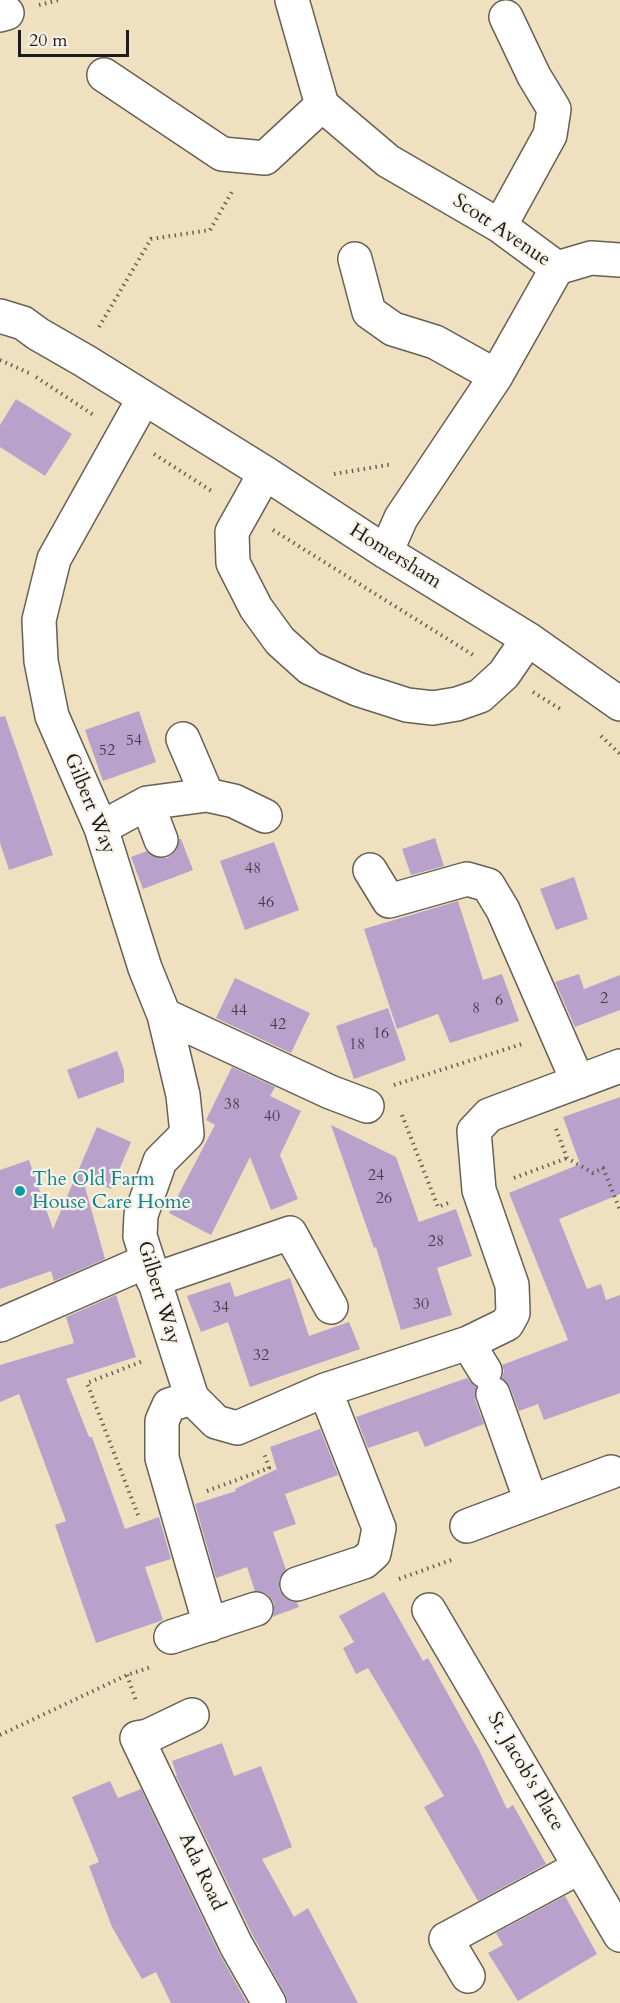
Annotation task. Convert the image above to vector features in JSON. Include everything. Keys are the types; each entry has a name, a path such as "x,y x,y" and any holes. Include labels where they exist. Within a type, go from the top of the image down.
{"street":[{"path":"104,75 222,154 265,158 322,105 292,0"},
{"path":"500,226 550,135 554,110 534,76 506,17"},
{"name":"Scott Avenue","path":"322,105 388,161 500,226 556,268 496,376 401,518 386,552"},
{"path":"556,268 591,258 620,260"},
{"path":"355,259 369,312 393,329 435,342 496,376"},
{"name":"Homersham","path":"0,316 23,323 265,473 386,552 528,639 620,704"},
{"name":"Gilbert Way","path":"144,398 54,559 39,620 41,661 52,716 101,828 145,968 164,1015 183,1095 187,1134 160,1161 141,1215 140,1236 192,1398 216,1422 237,1428 325,1390 468,1343 507,1324 513,1313 512,1285 479,1190 474,1131 489,1115 620,1066"},
{"path":"265,473 232,532 233,562 256,608 280,641 310,668 357,689 407,705 433,708 457,704 480,696 504,674 528,639"},
{"path":"183,739 207,795"},
{"path":"101,828 147,803 207,795 234,801 265,816"},
{"path":"147,803 161,840"},
{"path":"370,870 389,901 466,879 488,885 503,910 578,1082"},
{"path":"164,1015 330,1092 367,1106"},
{"path":"0,1325 287,1221 331,1308"},
{"path":"468,1343 489,1382 531,1501"},
{"path":"297,1584 364,1562 374,1553 379,1528 325,1390"},
{"path":"192,1398 169,1406 162,1421 162,1458 210,1625"},
{"path":"467,1526 611,1472"},
{"path":"171,1637 256,1609"},
{"name":"St. Jacob's Place","path":"429,1610 620,1935"},
{"name":"Ada Road","path":"192,1715 148,1736 137,1738 236,1945 269,2003"},
{"path":"468,1977 446,1939 580,1867"}],"path":[{"path":"85,361 97,331 151,239 210,230 237,183 265,158"},
{"path":"0,360 31,374 242,511 565,712"},
{"path":"334,474 413,460 434,469"},
{"path":"596,731 620,754"},
{"path":"544,1094 567,1158 593,1173 603,1168 620,1210"},
{"path":"479,1190 567,1158"}],"building":[{"path":"16,399 72,434 45,476 0,447 0,425"},
{"path":"139,711 156,762 103,781 85,730"},
{"path":"5,716 53,855 9,870 0,843 0,717"},
{"path":"435,838 444,866 411,875 402,849"},
{"path":"179,839 181,839 193,870 143,889 131,857 147,851 157,858 167,858 176,851"},
{"path":"274,842 299,910 245,930 220,861"},
{"path":"574,877 588,919 556,930 540,889"},
{"path":"458,901 483,980 502,974 519,1021 450,1043 438,1014 397,1029 364,929"},
{"path":"579,974 584,989 620,975 620,1010 575,1027 555,982"},
{"path":"235,978 310,1013 291,1053 216,1018"},
{"path":"388,1008 406,1060 354,1079 336,1026"},
{"path":"117,1051 124,1070 124,1082 78,1099 67,1070"},
{"path":"232,1067 275,1087 270,1096 301,1111 280,1155 298,1199 271,1210 250,1157 211,1235 169,1213 215,1125 206,1120"},
{"path":"620,1097 620,1194 559,1219 587,1289 601,1284 606,1300 620,1295 620,1393 544,1420 538,1404 519,1411 510,1387 502,1378 504,1371 502,1365 568,1340 509,1193 580,1164 563,1117"},
{"path":"331,1125 396,1157 419,1222 456,1209 472,1256 437,1268 452,1315 401,1330 376,1247 374,1248"},
{"path":"97,1127 131,1142 111,1189 82,1176 105,1259 54,1281 51,1271 0,1289 0,1170 29,1160 53,1229"},
{"path":"290,1278 309,1336 349,1322 360,1349 250,1387 228,1322 201,1332 187,1296 230,1282 235,1297"},
{"path":"116,1295 136,1357 66,1379 89,1437 92,1437 125,1529 159,1517 171,1559 145,1567 163,1620 96,1643 55,1525 66,1521 19,1394 0,1402 0,1365 74,1343 66,1317"},
{"path":"467,1378 476,1387 475,1400 484,1424 425,1447 418,1431 368,1448 356,1417"},
{"path":"320,1429 338,1475 285,1494 296,1524 273,1532 286,1570 279,1580 279,1589 285,1598 297,1602 299,1607 272,1617 274,1603 268,1595 255,1591 247,1567 216,1578 195,1504 236,1491 235,1489 277,1469 270,1447"},
{"path":"384,1592 423,1661 428,1658 479,1750 507,1809 513,1805 546,1864 478,1901 424,1807 444,1796 368,1668 356,1674 343,1648 354,1642 339,1616"},
{"path":"222,1743 234,1776 261,1766 292,1847 262,1859 294,1917 308,1908 358,2003 288,2003 176,1776 172,1761"},
{"path":"110,1781 118,1798 141,1789 219,1953 247,2003 171,2003 156,1972 142,1979 112,1927 89,1866 99,1862 72,1797"},
{"path":"565,1896 597,1954 518,2001 488,1953 503,1945 496,1933"}],"place":[{"name":"The Old Farm House Care Home","path":"20,1191"}]}
